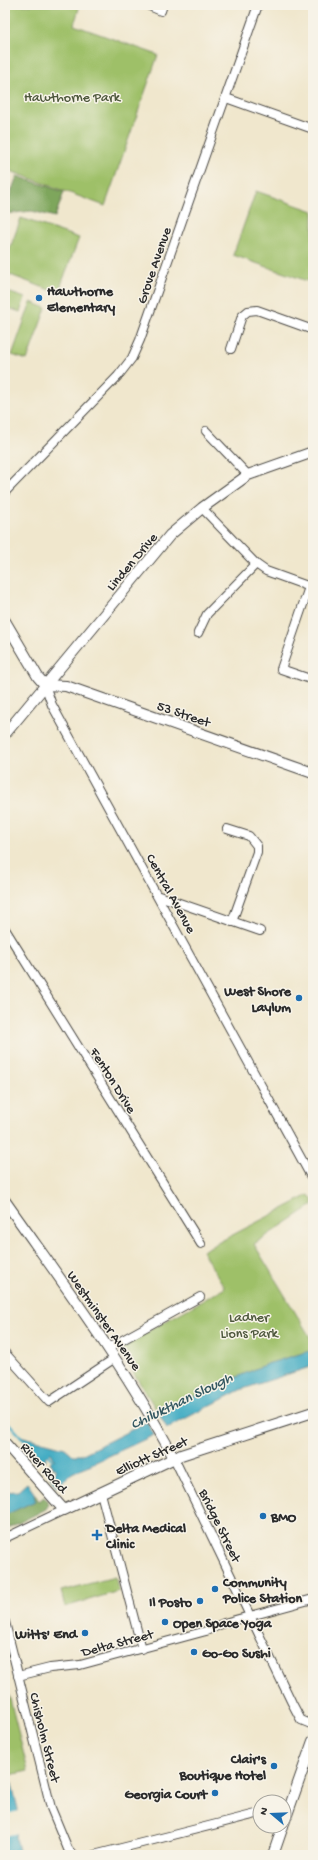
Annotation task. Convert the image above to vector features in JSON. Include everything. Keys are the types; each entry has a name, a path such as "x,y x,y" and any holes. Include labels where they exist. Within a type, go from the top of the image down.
{"street":[{"path":"147,5 162,8"},
{"name":"Grove Avenue","path":"5,492 118,376 132,358 140,340 258,5"},
{"path":"226,98 313,129"},
{"path":"231,348 242,316 248,311 257,310 313,330"},
{"path":"206,431 248,475"},
{"name":"Linden Drive","path":"5,734 170,535 202,508 248,475 313,452"},
{"path":"202,508 256,564 266,572 311,588 281,669 313,680"},
{"path":"198,633 208,614 256,564"},
{"name":"Central Avenue","path":"5,621 38,677 45,685 56,712 159,896 313,1180"},
{"name":"53 Street","path":"45,685 66,686 313,773"},
{"path":"227,829 249,836 257,846 257,852 232,922"},
{"path":"159,896 260,931"},
{"name":"Fenton Drive","path":"5,928 200,1244"},
{"name":"Westminster Avenue","path":"5,1201 115,1358 150,1414 174,1458"},
{"path":"108,1348 200,1297"},
{"path":"5,1353 49,1402 115,1358"},
{"name":"Elliott Street","path":"5,1538 174,1458 313,1412"},
{"name":"River Road","path":"5,1443 64,1510"},
{"name":"Bridge Street","path":"174,1458 292,1703 302,1720 313,1725"},
{"path":"101,1493 142,1649"},
{"name":"Delta Street","path":"18,1676 50,1668 80,1665 142,1649 313,1599"},
{"name":"Chisholm Street","path":"5,1622 51,1808 68,1849 73,1855"},
{"path":"292,1796 313,1741"},
{"path":"94,1855 252,1815"},
{"path":"273,1855 281,1834"}],"green space":[{"name":"Hawthorne Park","path":"5,5 80,5 74,25 158,55 105,206 5,169"},
{"path":"17,176 64,192 55,217 32,211 5,214 5,209"},
{"path":"256,191 313,211 313,283 233,255"},
{"path":"21,218 79,238 58,293 5,273 5,262"},
{"path":"5,291 25,298 20,312 5,307"},
{"path":"31,302 46,308 27,360 12,355"},
{"name":"Ladner Lions Park","path":"309,1195 313,1201 313,1205 254,1244 313,1342 313,1350 267,1364 205,1391 159,1414 118,1348 225,1288 202,1251"},
{"path":"34,1493 39,1501 44,1497 45,1498 48,1504 47,1508 5,1530 5,1515 35,1501"},
{"path":"115,1577 119,1591 65,1607 61,1591"},
{"path":"9,1695 28,1771 10,1775 5,1756 5,1696"}],"water":[{"path":"313,1350 313,1366 240,1390 167,1428 159,1414 205,1391 267,1364"},
{"path":"147,1422 154,1435 72,1473 57,1487 50,1476 56,1471 50,1462 55,1460 51,1453 45,1457 46,1460 43,1462 20,1436 65,1448 73,1455 81,1455"},
{"path":"27,1483 34,1493 35,1501 5,1515 5,1492 18,1491"},
{"path":"5,1756 18,1809 16,1838 20,1855 5,1855"}],"pier":[{"path":"20,1811 18,1833 5,1836 5,1814"}],"waterway":[{"path":"5,1419 25,1441"},
{"path":"47,1453 55,1463"}],"place":[{"name":"Hawthorne Elementary","path":"39,298"},
{"name":"West Shore Laylum","path":"299,998"},
{"name":"BMO","path":"263,1516"},
{"name":"Delta Medical Clinic","path":"97,1535"},
{"name":"Community Police Station","path":"215,1589"},
{"name":"Il Posto","path":"200,1601"},
{"name":"Open Space Yoga","path":"165,1622"},
{"name":"Witts' End","path":"85,1633"},
{"name":"Go-Go Sushi","path":"194,1652"},
{"name":"Clair's Boutique Hotel","path":"274,1766"},
{"name":"Georgia Court","path":"215,1793"}],"water label":[{"name":"Chilukthan Slough","path":"181,1400"}]}
